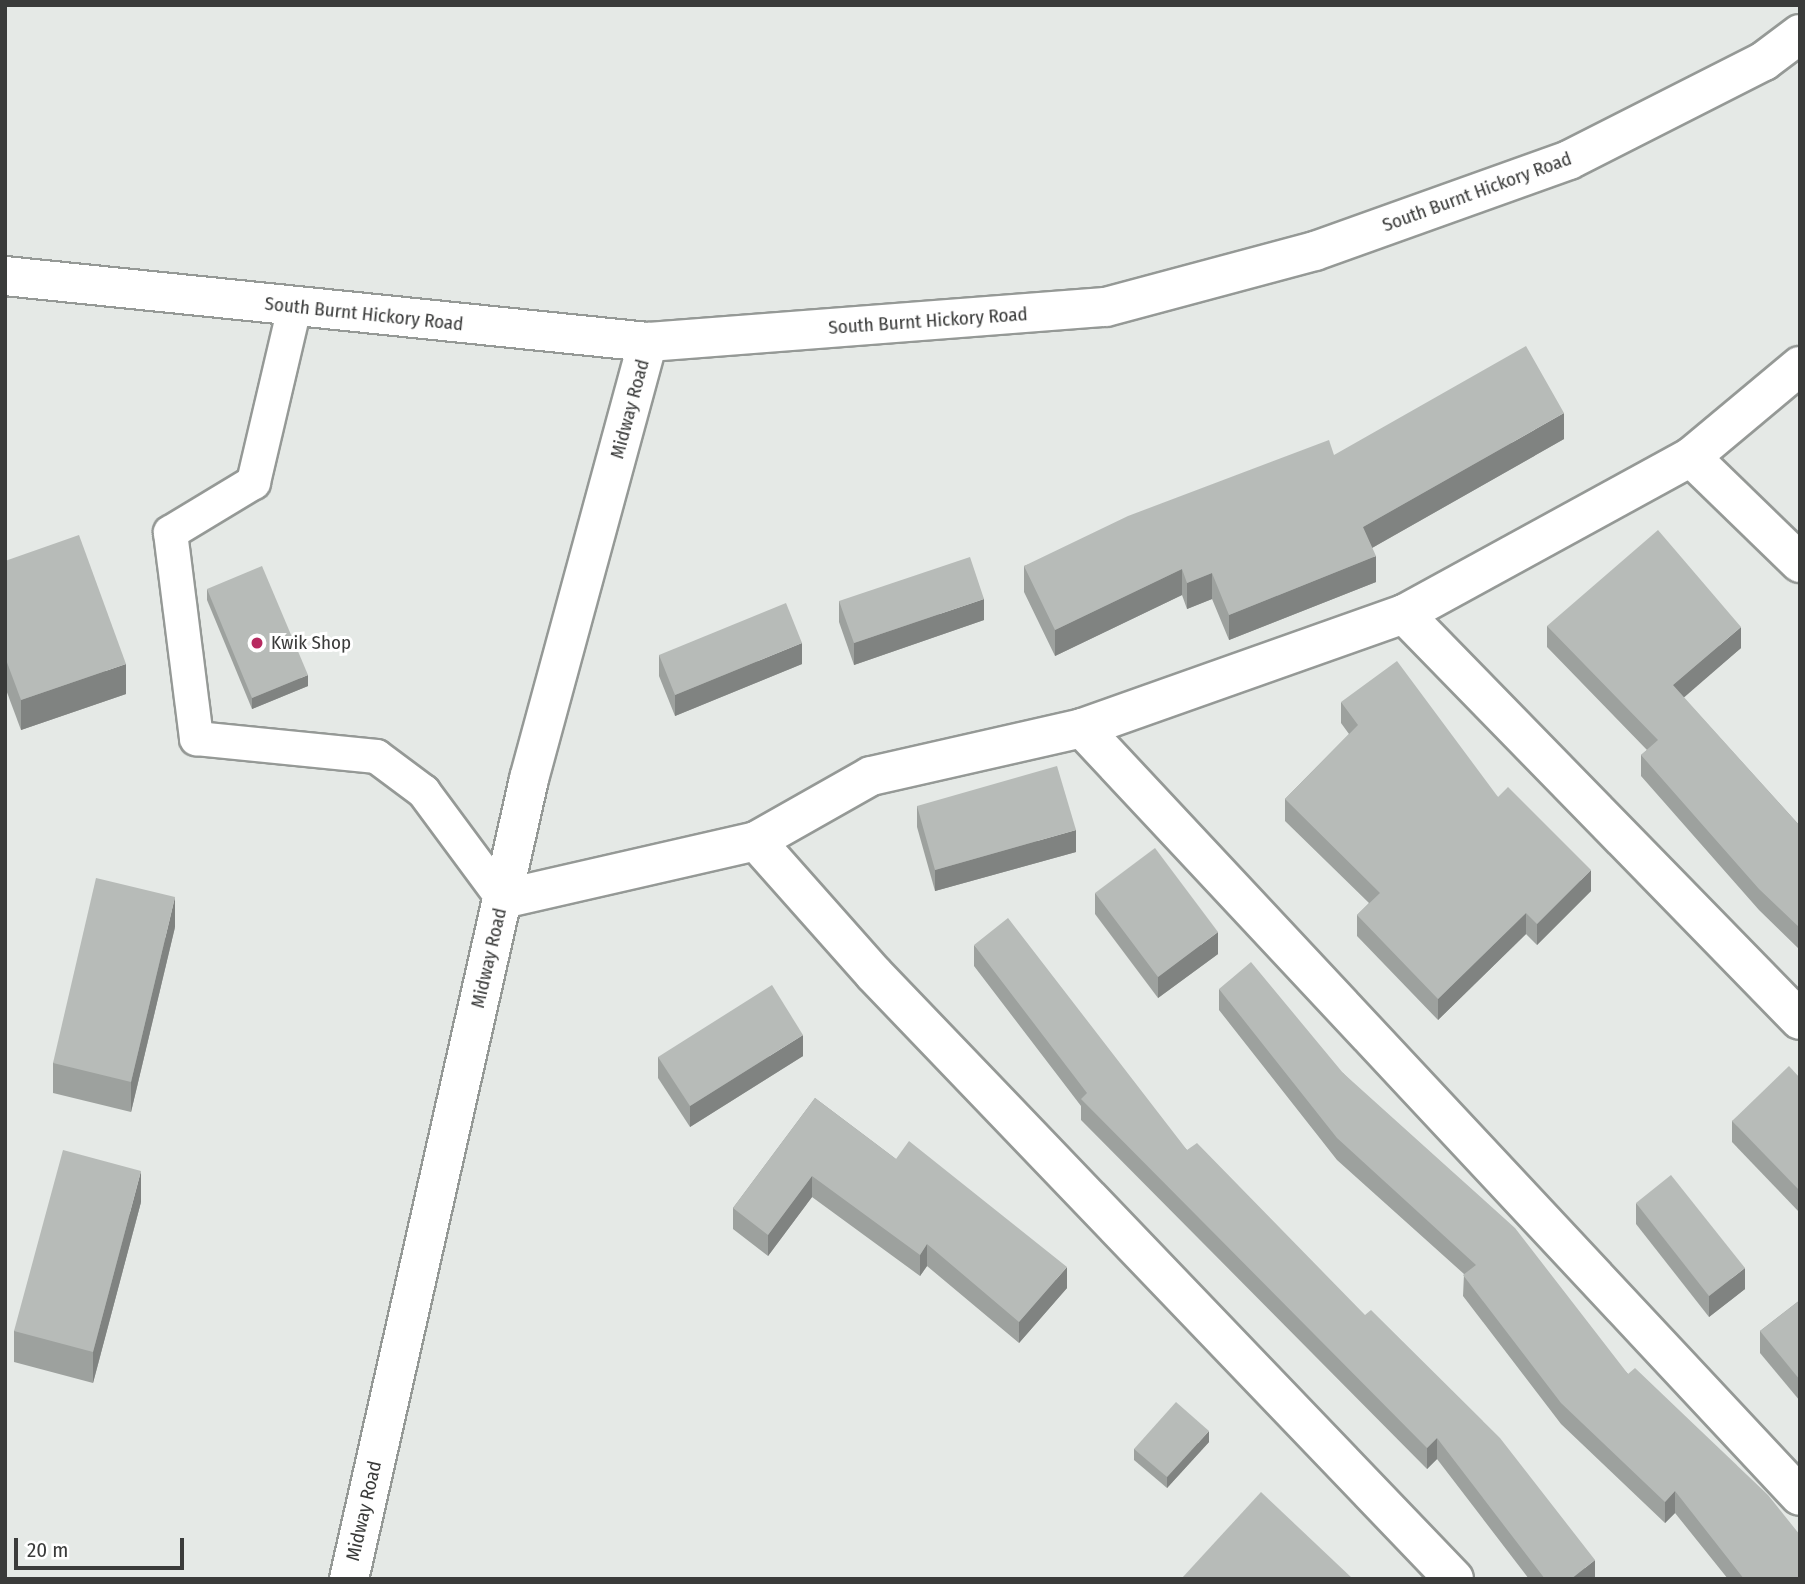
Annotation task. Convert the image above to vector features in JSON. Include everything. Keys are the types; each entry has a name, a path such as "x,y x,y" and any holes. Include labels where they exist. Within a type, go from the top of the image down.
{"street":[{"name":"South Burnt Hickory Road","path":"5,276 648,342 1106,307 1289,258 1569,160 1764,61 1800,34"},
{"name":"Midway Road","path":"349,1579 503,899 648,342"},
{"path":"503,899 756,841 871,776 1082,728 1404,614 1691,457 1800,366"},
{"path":"1691,457 1800,563"},
{"path":"1404,614 1800,1020"},
{"path":"1082,728 1800,1496"},
{"path":"756,841 874,974 1454,1579"}],"lane":[{"path":"294,307 253,482 170,532 197,738 376,757 423,791 503,899"}],"building":[{"path":"1526,346 1564,413 1363,527 1376,556 1229,615 1212,573 1187,583 1182,569 1055,630 1024,566 1128,516 1329,440 1334,455"},
{"path":"1658,530 1741,627 1673,685 1800,826 1800,928 1759,889 1641,755 1658,740 1547,626"},
{"path":"79,535 126,664 21,700 5,657 5,561"},
{"path":"970,557 984,599 854,643 839,601"},
{"name":"Kwik Shop","path":"262,566 308,675 252,698 207,589"},
{"path":"786,603 802,643 675,695 659,655"},
{"path":"1397,661 1498,797 1508,787 1591,870 1537,924 1526,913 1438,999 1357,915 1380,893 1285,799 1358,725 1341,702"},
{"path":"1057,766 1076,830 935,870 917,806"},
{"path":"1155,848 1218,932 1158,977 1095,893"},
{"path":"96,878 175,897 131,1082 53,1063"},
{"path":"1008,918 1187,1150 1197,1143 1365,1315 1371,1310 1500,1438 1595,1560 1571,1579 1545,1579 1437,1438 1427,1448 1081,1099 1087,1093 974,945"},
{"path":"1251,962 1343,1073 1515,1228 1628,1374 1635,1368 1768,1495 1800,1535 1800,1579 1744,1579 1675,1491 1665,1502 1561,1403 1463,1275 1476,1265 1337,1138 1219,989"},
{"path":"772,985 803,1035 690,1106 658,1057"},
{"path":"1789,1066 1800,1078 1800,1191 1732,1121"},
{"path":"815,1098 896,1159 909,1141 1067,1267 1019,1322 927,1244 920,1255 812,1176 768,1235 733,1208"},
{"path":"63,1150 141,1171 93,1352 14,1331"},
{"path":"1671,1175 1745,1268 1709,1296 1636,1203"},
{"path":"1800,1300 1800,1380 1760,1331"},
{"path":"1176,1402 1209,1431 1167,1477 1134,1449"},
{"path":"1261,1492 1353,1579 1182,1578"}],"place":[{"name":"Kwik Shop","path":"257,643"}]}
